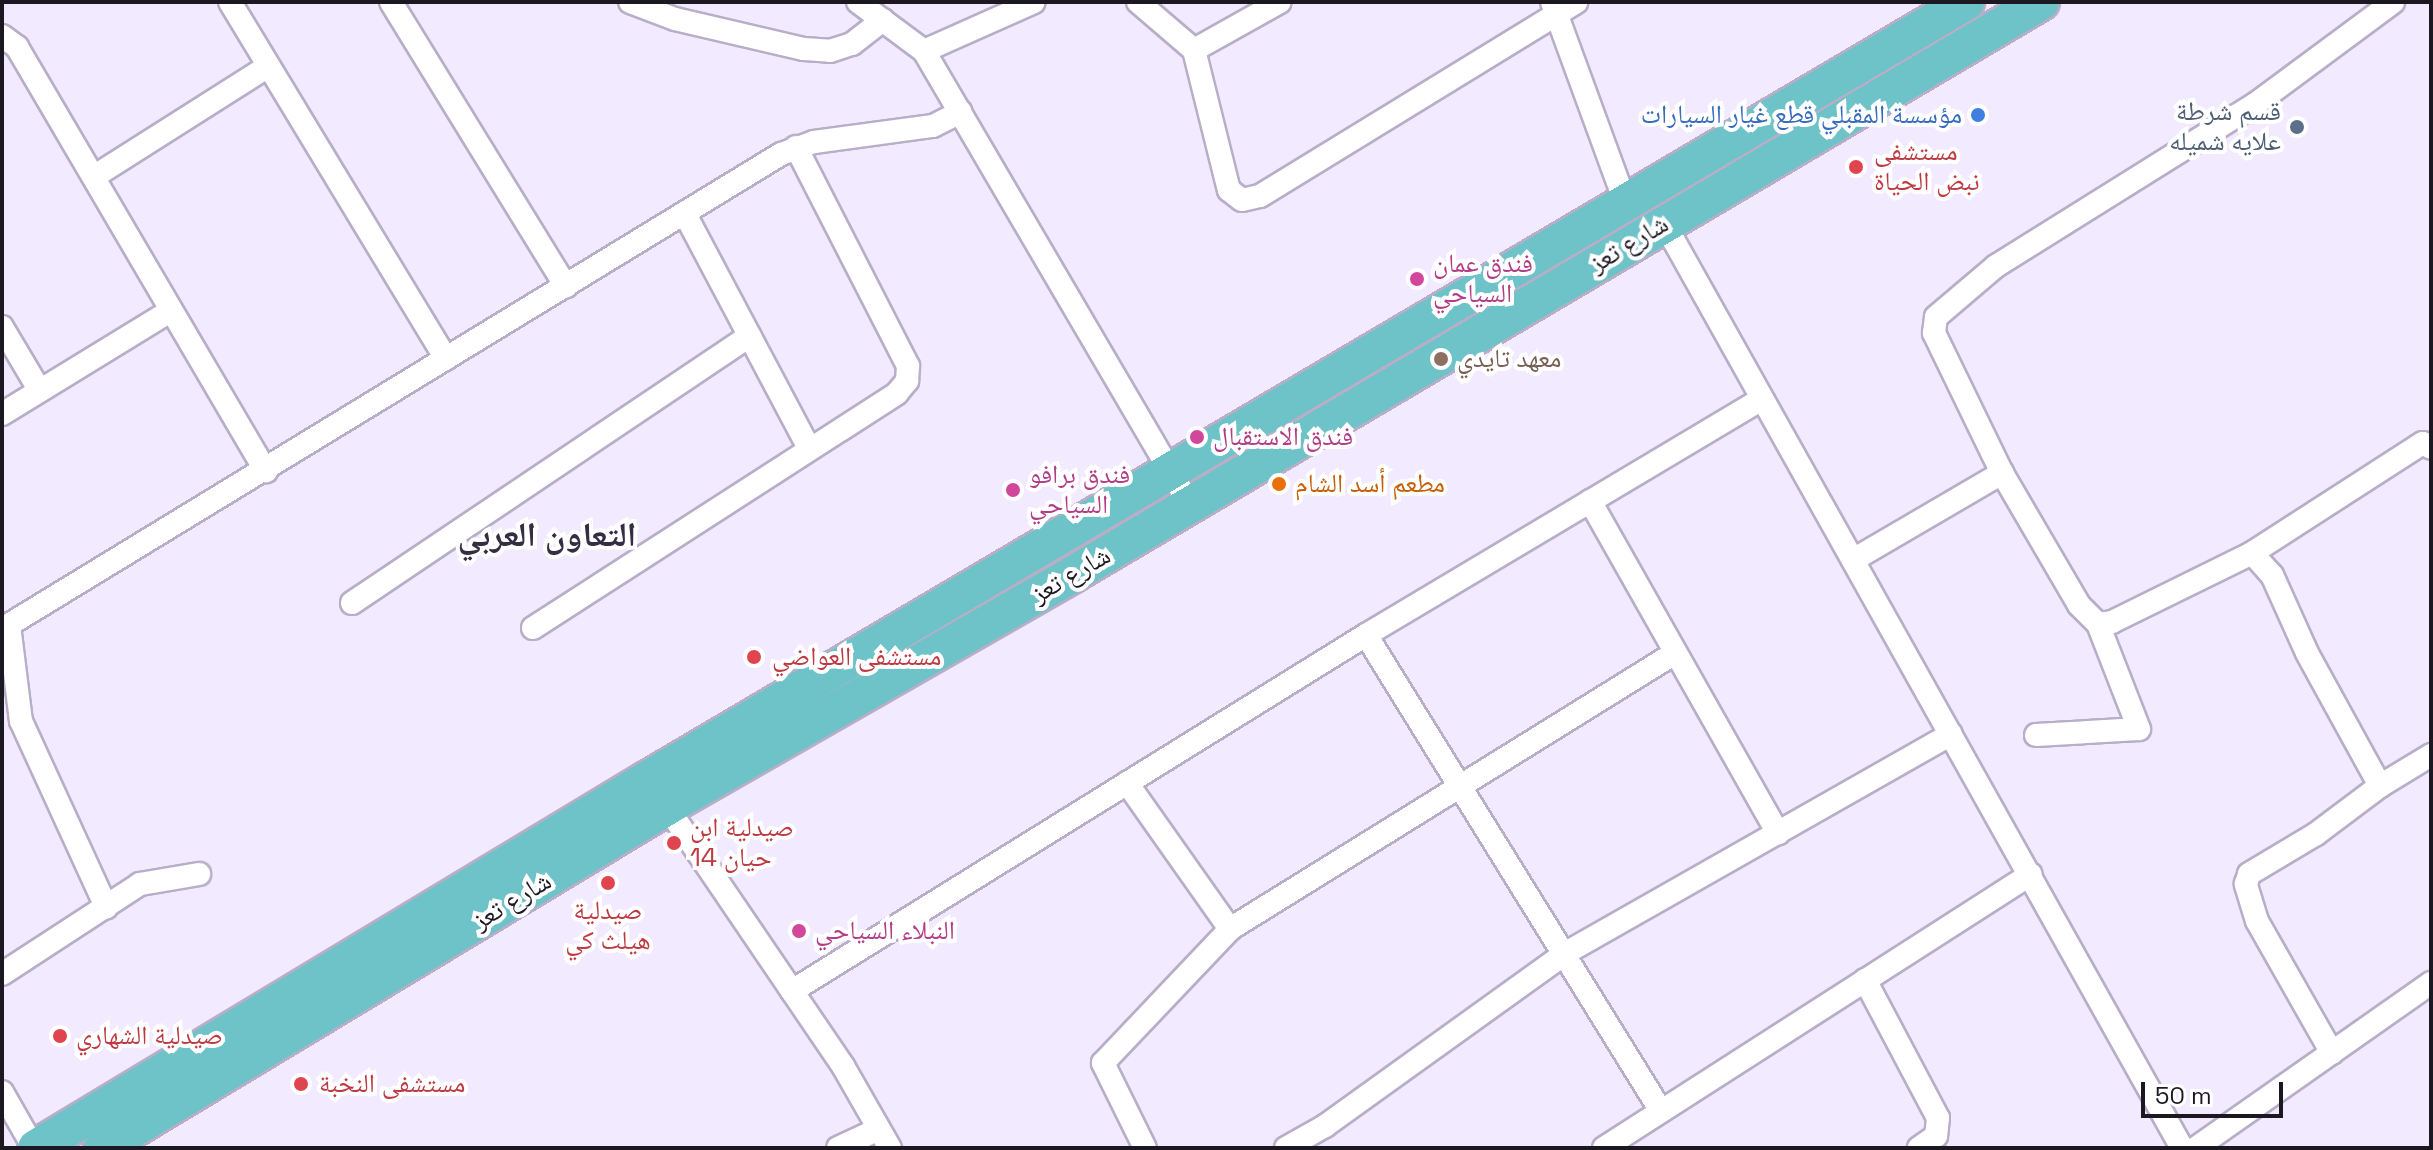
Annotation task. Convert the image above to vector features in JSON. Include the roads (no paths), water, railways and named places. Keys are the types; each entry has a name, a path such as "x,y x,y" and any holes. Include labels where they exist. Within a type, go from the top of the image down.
{"highway":[{"name":"شارع تعز","path":"35,1148 648,779 1966,2"},
{"name":"شارع تعز","path":"102,1148 667,807 1190,505 2041,2"}],"street":[{"path":"230,2 446,359"},
{"path":"391,2 566,287"},
{"path":"630,2 675,19 817,50 862,39 883,20"},
{"path":"858,2 924,51 1190,505"},
{"path":"924,51 1034,2"},
{"path":"1138,2 1194,50 1229,190 1242,200 1260,196 1561,6 1626,204"},
{"path":"1194,50 1280,2"},
{"path":"2036,735 2139,729 2098,624 2079,605 2002,473 1934,333 1936,317 1996,266 2241,113 2393,2"},
{"path":"2,36 17,47 266,471"},
{"path":"95,176 267,67"},
{"path":"106,907 21,721 5,627 796,147 921,129 961,112"},
{"path":"533,628 808,446 897,393 907,381 908,366 796,147"},
{"path":"685,214 808,446"},
{"path":"1664,223 2182,1148"},
{"path":"2,414 170,311"},
{"path":"2,327 40,391"},
{"path":"352,603 750,336"},
{"path":"792,991 1366,635 1762,399"},
{"path":"2098,624 2112,622 2252,553 2423,443 2431,448"},
{"path":"1853,560 2002,473"},
{"path":"1590,501 1778,833"},
{"path":"2252,553 2272,575 2380,786"},
{"path":"1366,635 1661,1111"},
{"path":"1145,1148 1103,1063 1230,929 1675,653"},
{"path":"1286,1148 1325,1126 1564,954 1951,734"},
{"path":"2332,1053 2257,921 2246,884 2249,874 2431,755"},
{"path":"1127,783 1230,929"},
{"path":"667,807 792,991 884,1138 838,1148"},
{"path":"2,974 140,884 199,874"},
{"path":"1604,1148 2031,874"},
{"path":"1865,980 1938,1118 1936,1136 1919,1148"},
{"path":"2196,1148 2431,983"},
{"path":"2,1092 35,1148"}],"place":[{"name":"مؤسسة المقبلي قطع غيار السيارات","path":"1978,115"},
{"name":"قسم شرطة علايه شميله","path":"2297,127"},
{"name":"مستشفى نبض الحياة","path":"1856,167"},
{"name":"فندق عمان السياحي","path":"1417,279"},
{"name":"معهد تايدي","path":"1441,359"},
{"name":"فندق الاستقبال","path":"1197,437"},
{"name":"مطعم أسد الشام","path":"1279,484"},
{"name":"فندق برافو السياحي","path":"1013,490"},
{"name":"مستشفى العواضي","path":"754,657"},
{"name":"صيدلية ابن حيان 14","path":"674,843"},
{"name":"صيدلية هيلث كي","path":"608,883"},
{"name":"النبلاء السياحي","path":"799,931"},
{"name":"صيدلية الشهاري","path":"60,1036"},
{"name":"مستشفى النخبة","path":"301,1084"}],"district":[{"name":"التعاون العربي","path":"547,535"}]}
